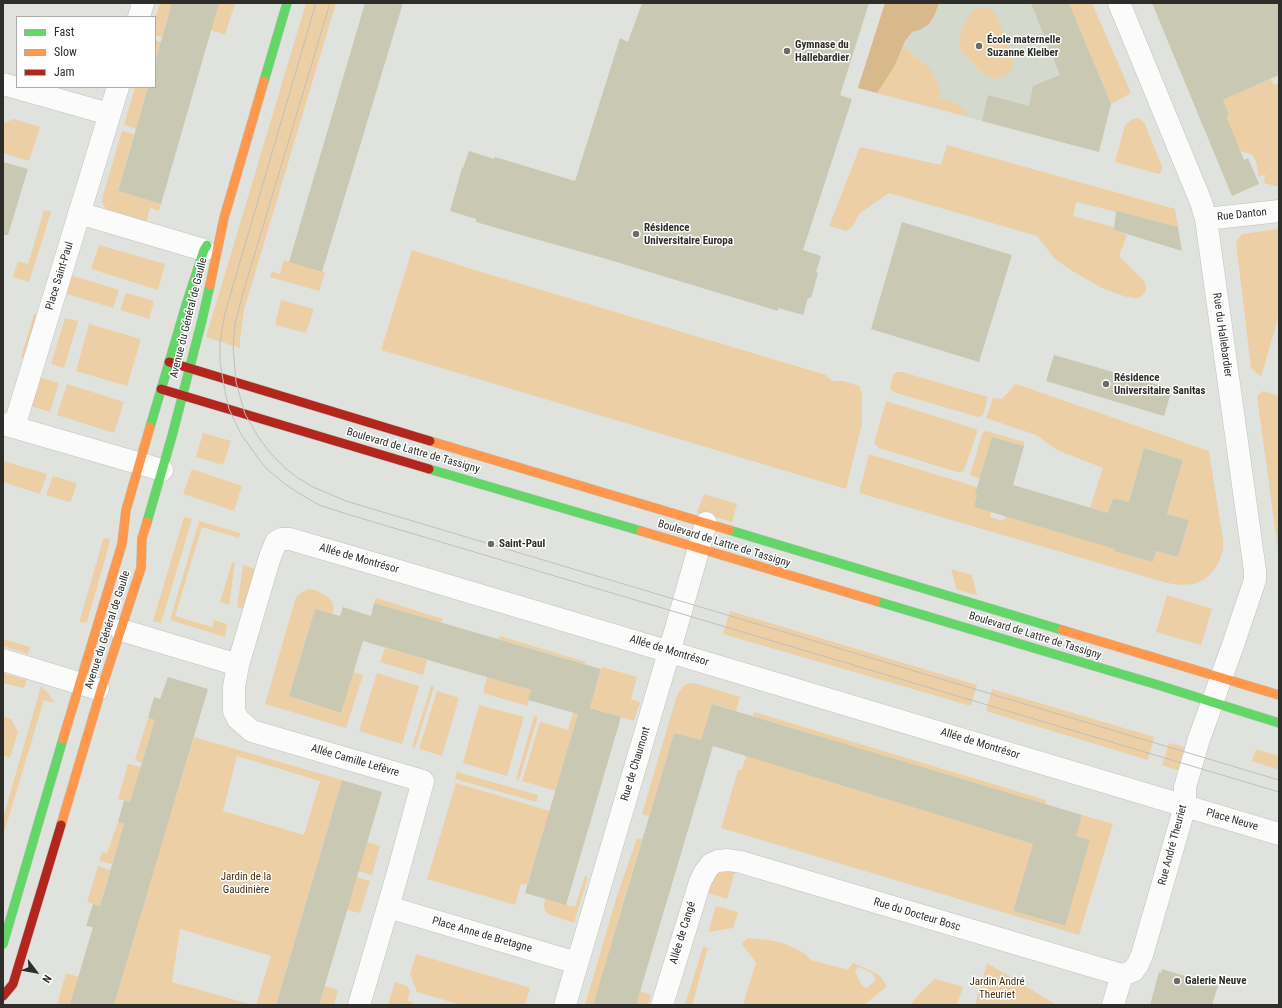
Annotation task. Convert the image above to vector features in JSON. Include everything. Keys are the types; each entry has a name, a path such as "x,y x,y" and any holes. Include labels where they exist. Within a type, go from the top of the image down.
{"street":[{"path":"139,16 143,3"},
{"name":"Avenue du Général de Gaulle","path":"3,996 13,984 101,690 141,568 142,538 190,368 224,218 287,3"},
{"name":"Rue du Hallebardier","path":"1119,3 1201,202 1206,219 1255,571 1255,580 1222,678"},
{"path":"3,84 16,88"},
{"path":"17,88 109,114"},
{"name":"Place Saint-Paul","path":"9,426 79,213 118,88"},
{"name":"Rue Danton","path":"1206,219 1279,211"},
{"path":"79,213 204,250"},
{"name":"Avenue du Général de Gaulle","path":"3,944 79,683 122,544 126,510 169,362 204,250 224,218"},
{"name":"Boulevard de Lattre de Tassigny","path":"169,362 1279,695"},
{"name":"Boulevard de Lattre de Tassigny","path":"162,389 1213,701 1279,723"},
{"path":"9,426 162,470"},
{"name":"Rue de Chaumont","path":"565,1005 670,652 706,523"},
{"name":"Allée de Montrésor","path":"238,665 268,560 276,542 281,539 290,539 1185,806"},
{"path":"121,630 238,665"},
{"path":"3,660 101,690"},
{"name":"Allée Camille Lefèvre","path":"238,665 234,687 234,711 238,720 252,731 423,781 359,1005"},
{"name":"Rue André Theuriet","path":"1122,975 1133,971 1142,955 1185,806 1185,788 1199,739 1222,678"},
{"name":"Place Neuve","path":"1185,806 1279,834"},
{"name":"Rue du Docteur Bosc","path":"711,864 718,861 728,860 741,862 1122,975"},
{"name":"Allée de Cangé","path":"662,1005 695,895 702,877 711,864"},
{"name":"Place Anne de Bretagne","path":"388,907 577,963"},
{"path":"1113,1005 1122,975"}],"shaded area":[{"name":"École maternelle Suzanne Kleiber","path":"885,3 1069,3 1099,152 858,88"},
{"path":"885,3 939,3 934,16 928,25 912,32 905,41 894,67 877,93 858,88"}],"green space":[{"path":"160,3 172,3 162,37 156,35 156,16"},
{"path":"219,3 235,3 225,35 211,30"},
{"path":"306,3 336,3 244,310 240,348 206,337"},
{"path":"1069,3 1092,3 1131,93 1111,104"},
{"path":"981,7 987,7 996,15 1013,54 1013,64 1011,70 1004,77 994,79 982,73 964,55 960,48 959,37 965,21 972,11"},
{"path":"156,40 161,42 156,59"},
{"path":"903,46 932,71 940,90 939,98 955,103 967,111 966,116 877,93 894,67"},
{"path":"1271,79 1274,85 1279,83 1279,187 1264,183 1265,174 1259,177 1256,162 1252,154 1237,150 1203,126 1229,115 1223,100"},
{"path":"135,88 148,88 136,129 124,125"},
{"path":"1138,118 1144,122 1162,166 1162,170 1159,174 1115,162 1125,125 1131,120"},
{"path":"14,119 40,127 29,161 3,153 3,123"},
{"path":"122,131 134,134 118,191 161,204 159,211 150,208 146,222 109,211 102,202"},
{"path":"947,145 1175,209 1178,227 1076,202 1073,216 1114,227 1114,230 1127,235 1119,256 1145,282 1146,290 1143,295 1138,298 1133,298 1102,288 1055,259 1037,236 889,193 859,214 853,226 846,231 829,226 860,147 941,165"},
{"path":"44,210 51,212 29,282 13,277 18,261 28,264"},
{"path":"1278,229 1279,315 1261,377 1251,368 1236,242 1242,234"},
{"path":"99,245 165,264 158,290 91,269"},
{"path":"412,250 826,375 832,381 843,381 859,386 862,395 862,424 846,489 381,350"},
{"path":"284,260 325,273 319,291 270,277 272,271 280,274"},
{"path":"70,275 119,290 113,308 64,293"},
{"path":"126,293 154,301 149,319 120,310"},
{"path":"281,300 314,309 306,333 275,325"},
{"path":"34,314 40,315 27,359 21,357"},
{"path":"65,318 78,321 64,368 51,364"},
{"path":"89,324 141,339 127,386 76,371"},
{"path":"897,372 902,372 988,397 983,415 978,417 893,392 890,388 893,375"},
{"path":"38,377 59,383 50,412 30,406"},
{"path":"67,384 124,402 114,433 57,415"},
{"path":"1016,384 1209,451 1223,540 1223,549 1219,562 1213,571 1205,579 1195,584 1180,585 1167,583 859,493 869,454 977,487 974,507 991,512 990,517 1004,521 1005,516 1100,544 1118,540 1115,551 1153,562 1156,551 1178,557 1189,520 1167,514 1183,460 1144,448 1129,502 1113,498 1108,513 1090,508 1103,468 1057,450 1036,435 986,418 993,398 1002,399"},
{"path":"1263,391 1279,396 1279,557 1257,396"},
{"path":"886,401 976,429 976,436 964,470 957,472 879,448 874,443"},
{"path":"986,431 1024,442 1024,446 992,437 980,479 970,475 982,434"},
{"path":"203,433 231,441 223,465 196,457"},
{"path":"3,461 47,474 40,494 3,482"},
{"path":"192,469 242,486 234,511 183,494"},
{"path":"53,476 77,483 71,501 68,502 46,495"},
{"path":"704,494 737,504 732,522 697,512"},
{"path":"184,517 192,519 161,623 153,621"},
{"path":"199,521 240,533 239,538 202,527 175,616 212,627 214,620 227,624 225,637 170,620"},
{"path":"105,538 110,539 109,545 87,622 83,623 80,622 80,619 103,540"},
{"path":"232,562 235,563 229,605 220,602"},
{"path":"243,565 256,569 245,609 237,607"},
{"path":"951,569 972,575 977,595 957,590"},
{"path":"308,589 315,590 328,597 334,608 332,614 315,609 289,696 341,713 353,672 363,675 346,728 265,704 296,597"},
{"path":"1167,595 1212,609 1201,645 1156,632"},
{"path":"376,598 443,619 441,623 374,603"},
{"path":"730,611 977,685 971,706 723,634"},
{"path":"500,636 586,662 585,664 499,639"},
{"path":"3,639 30,647 28,654 3,646"},
{"path":"385,648 427,660 423,675 380,662"},
{"path":"602,667 637,677 631,699 640,702 634,721 590,708"},
{"path":"3,673 27,680 24,688 3,683"},
{"path":"377,673 419,686 402,744 359,731"},
{"path":"487,677 531,690 527,706 483,693"},
{"path":"690,683 740,697 736,711 712,704 701,740 674,733 649,816 642,814 676,698 680,690 685,685"},
{"path":"41,686 55,703 44,700 3,836 3,818"},
{"path":"431,686 434,687 415,748 412,747"},
{"path":"992,689 1154,737 1148,760 986,711"},
{"path":"437,691 459,698 442,756 419,749"},
{"path":"576,703 581,705 556,791 522,781 540,722 568,730"},
{"path":"479,705 524,717 507,776 463,763"},
{"path":"754,712 1046,800 1045,804 753,716"},
{"path":"3,716 11,719 18,732 10,758 3,755"},
{"path":"534,716 538,717 519,780 516,779"},
{"path":"148,718 155,720 142,763 135,760"},
{"name":"Jardin de la Gaudinière","path":"194,737 342,780 276,1005 256,1005 271,956 180,929 172,982 253,1005 114,1005","holes":["237,756 320,781 304,835 223,811"]},
{"path":"1169,743 1188,748 1181,771 1162,765"},
{"path":"1256,749 1279,756 1279,770 1252,761"},
{"path":"746,756 1033,844 1013,911 1064,926 1090,840 1075,836 1082,815 1113,824 1079,935 721,828 738,770 742,770"},
{"path":"128,764 141,767 131,802 118,799"},
{"path":"457,772 538,795 536,802 455,779"},
{"path":"456,783 550,811 527,885 521,884 515,905 427,879"},
{"path":"118,822 124,824 112,864 99,861 102,852 107,853"},
{"path":"637,838 642,839 593,1005 585,1005 616,899"},
{"path":"367,842 380,846 372,875 358,871"},
{"path":"98,866 110,870 100,906 87,902"},
{"path":"721,870 735,872 727,899 705,892 710,879"},
{"path":"585,876 588,877 574,923 548,914 545,911 545,899 575,907"},
{"path":"357,877 370,881 360,913 347,910"},
{"path":"716,906 738,912 733,928 708,932"},
{"path":"748,938 783,943 804,953 811,960 848,970 853,963 880,976 887,986 864,1005 743,1005 756,963 742,944","holes":["859,967 872,973 876,979 867,988 861,984 855,971"]},
{"path":"703,947 708,948 692,1005 685,1005"},
{"path":"416,954 530,988 525,1005 461,1005 417,992 410,974"},
{"name":"Jardin André Theuriet","path":"987,963 1055,1004 1055,1005 975,1005"},
{"path":"66,973 79,977 70,1005 57,1005"},
{"name":"Jardin André Theuriet","path":"935,979 963,987 957,1005 910,1005 921,992"},
{"path":"395,982 407,986 410,992 407,1001 413,1002 412,1005 388,1005"},
{"path":"324,986 338,990 334,1005 319,1005"},
{"path":"640,991 651,995 648,1005 636,1005"}],"building":[{"path":"172,3 219,3 161,204 118,191 148,88 156,88 156,59"},
{"path":"365,3 403,3 322,272 289,262"},
{"path":"642,3 869,3 840,95 852,99 803,250 821,256 811,298 808,298 803,315 778,308 778,311 610,260 476,222 476,219 450,211 462,168 469,151 494,159 495,157 575,181 620,38 628,42"},
{"path":"1031,3 1069,3 1111,104 1099,152 982,121 988,95 1029,106 1033,86 1060,75"},
{"path":"1152,3 1279,3 1279,75 1223,100 1229,115 1226,116 1244,160 1248,158 1259,184 1232,196"},
{"path":"3,162 28,169 8,235 3,235"},
{"path":"1116,211 1178,227 1182,251 1114,230"},
{"path":"902,222 1012,255 979,362 871,329"},
{"name":"Résidence Universitaire Sanitas","path":"1054,355 1172,389 1164,416 1046,381"},
{"path":"992,437 1024,446 1013,485 1108,513 1113,498 1129,502 1144,448 1183,460 1167,514 1189,520 1178,557 1156,551 1153,562 1114,551 1115,549 974,507 977,495 975,494"},
{"path":"374,603 601,669 590,708 621,717 566,905 525,893 578,714 528,700 531,690 363,641 341,713 289,696 315,609 340,616 343,607 371,616"},
{"path":"168,677 208,689 114,1005 70,1005 93,927 86,926 93,904 100,906 124,824 118,822 124,800 130,802 155,720 148,718 154,697 160,699"},
{"path":"712,704 1082,815 1076,836 1090,840 1065,926 1013,911 1033,844 713,746 636,1005 593,1005 674,733 701,740"},
{"path":"342,780 382,792 319,1005 276,1005"},
{"path":"1162,969 1218,986 1212,1005 1150,1005 1159,972 1161,973"}],"tram line":[{"path":"316,3 225,313 220,342 220,362 229,409 241,434 258,458 266,468 285,484 319,505 347,514 1279,792"},
{"path":"330,3 235,324 233,346 236,382 245,414 259,438 271,454 285,468 313,487 346,501 1279,780"}],"traffic: fast":[{"path":"264,81 287,3"},
{"path":"150,427 186,305 207,245"},
{"path":"147,522 172,436 210,285"},
{"path":"429,469 641,531"},
{"path":"729,530 1062,630"},
{"path":"876,601 1158,685 1279,723"},
{"path":"3,944 63,739"}],"traffic: slow":[{"path":"210,285 224,218 264,81"},
{"path":"63,739 122,544 126,510 150,427"},
{"path":"430,441 729,530"},
{"path":"61,825 101,690 141,568 142,538 147,522"},
{"path":"641,531 876,601"},
{"path":"1062,630 1279,695"}],"traffic: jam":[{"path":"169,362 430,441"},
{"path":"161,389 429,469"},
{"path":"3,996 13,984 61,825"}],"place":[{"name":"École maternelle Suzanne Kleiber","path":"979,46"},
{"name":"Gymnase du Hallebardier","path":"787,51"},
{"name":"Résidence Universitaire Europa","path":"636,234"},
{"name":"Résidence Universitaire Sanitas","path":"1106,384"},
{"name":"Saint-Paul","path":"491,544"},
{"name":"Galerie Neuve","path":"1177,981"}]}
